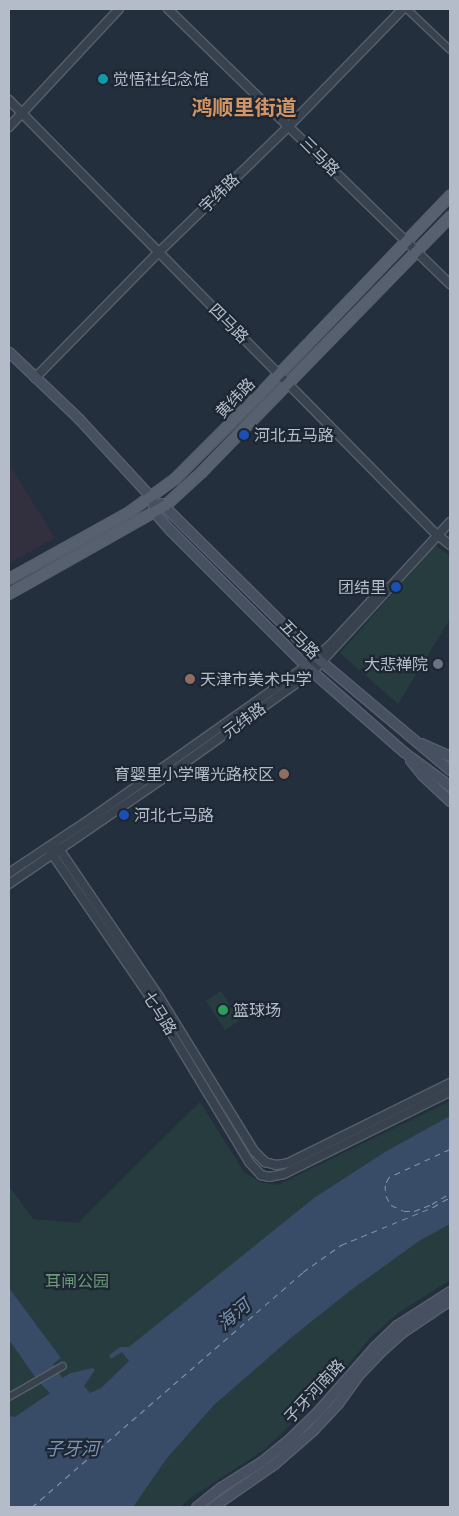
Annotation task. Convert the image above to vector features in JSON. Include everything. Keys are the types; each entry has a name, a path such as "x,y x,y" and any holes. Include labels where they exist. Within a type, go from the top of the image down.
{"main road":[{"name":"黄纬路","path":"9,579 152,498 175,479 450,196"},
{"name":"黄纬路","path":"9,594 166,505 202,472 450,217"},
{"name":"五马路","path":"9,352 79,419 152,498 166,505 320,660 450,770"},
{"path":"152,498 154,513"},
{"name":"五马路","path":"154,513 309,669 404,752 449,784"},
{"path":"413,739 450,756"},
{"path":"404,752 422,774 450,801"},
{"name":"子牙河南路","path":"196,1507 222,1486 262,1461 289,1439 391,1331 450,1291"},
{"name":"子牙河南路","path":"212,1507 274,1464 313,1430 338,1403 359,1374 379,1353 401,1333 450,1300"}],"street":[{"path":"9,126 119,9"},
{"name":"三马路","path":"168,9 290,125 406,242 450,291"},
{"path":"405,9 450,50"},
{"name":"宇纬路","path":"35,378 159,252 290,125 405,9"},
{"name":"四马路","path":"9,100 289,383 436,535 450,545"},
{"name":"三马路","path":"416,253 450,284"},
{"name":"元纬路","path":"436,535 450,516"},
{"name":"元纬路","path":"9,884 56,853 320,660 450,522"},
{"name":"元纬路","path":"9,873 309,669"},
{"name":"七马路","path":"55,842 56,853 146,991 252,1166 261,1175 269,1177 284,1174 450,1092"},
{"name":"七马路","path":"48,848 56,853 160,998 259,1158 269,1163 288,1163 450,1083"},
{"path":"9,1397 61,1368"}],"shaded area":[{"path":"9,464 55,538 9,563"}],"green space":[{"path":"435,545 450,556 450,619 398,704 340,653"},
{"name":"篮球场","path":"221,991 240,1020 225,1030 206,1001"},
{"name":"耳闸公园","path":"450,1101 450,1280 398,1313 370,1338 330,1387 265,1449 189,1499 181,1507 9,1507 9,1340 34,1376 61,1358 9,1288 9,1186 33,1219 78,1223 200,1102 244,1172 260,1182 278,1185"}],"water":[{"name":"子牙河","path":"450,1116 450,1224 419,1241 351,1290 292,1337 214,1405 167,1458 133,1507 9,1507 9,1416 15,1417 50,1393 37,1380 9,1340 9,1288 61,1358 53,1364 62,1378 71,1373 93,1368 95,1370 84,1386 90,1393 101,1388 129,1361 122,1352 111,1359 109,1355 120,1347 129,1347 314,1198 385,1152"}],"ferry route":[{"path":"450,1149 389,1177 385,1185 386,1196 391,1205 404,1211 414,1211 432,1204 450,1193"},
{"path":"32,1507 303,1272 341,1245 433,1207 450,1197"}],"place":[{"name":"觉悟社纪念馆","path":"103,79"},
{"name":"河北五马路","path":"244,435"},
{"name":"团结里","path":"396,587"},
{"name":"大悲禅院","path":"438,664"},
{"name":"天津市美术中学","path":"190,679"},
{"name":"育婴里小学曙光路校区","path":"284,774"},
{"name":"河北七马路","path":"124,815"},
{"name":"篮球场","path":"223,1010"}],"district":[{"name":"鸿顺里街道","path":"244,108"}],"water label":[{"name":"海河","path":"234,1315"}]}
